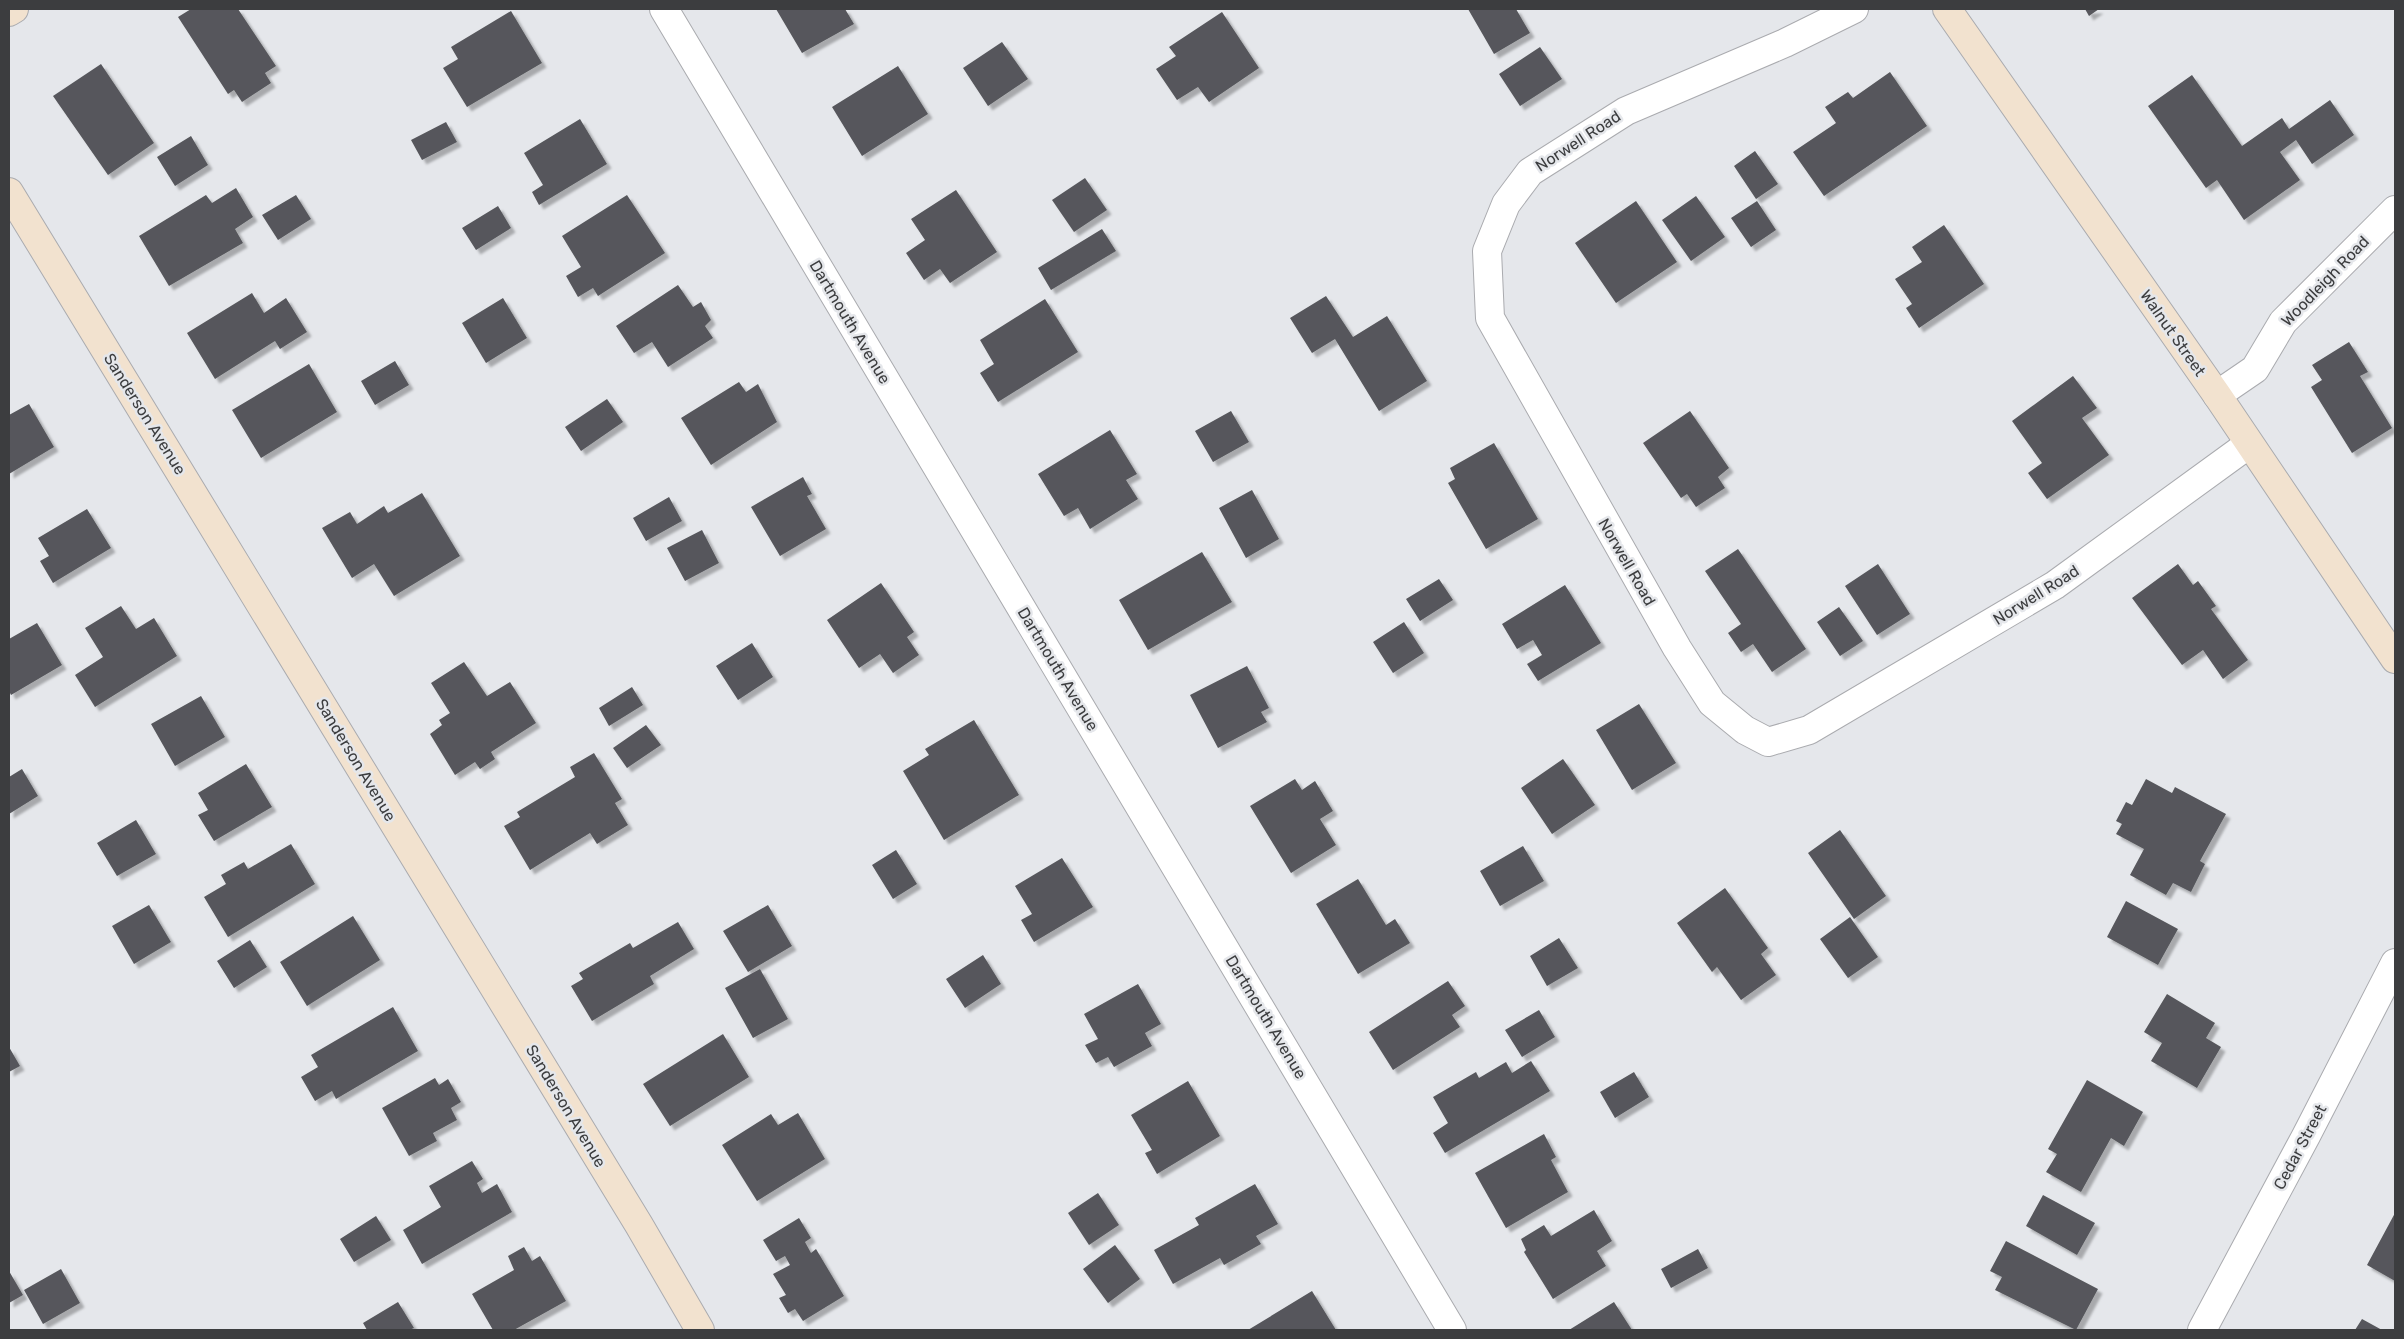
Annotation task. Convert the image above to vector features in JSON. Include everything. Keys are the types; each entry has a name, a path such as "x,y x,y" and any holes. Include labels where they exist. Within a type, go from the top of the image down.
{"street":[{"path":"9,12 14,9"},
{"name":"Dartmouth Avenue","path":"664,9 1452,1330"},
{"name":"Norwell Road","path":"1854,9 1785,43 1626,111 1530,172 1506,204 1488,251 1490,318 1677,648 1712,703 1745,730 1768,742 1809,730 2056,586 2249,444"},
{"name":"Walnut Street","path":"1947,9 2217,395 2395,659"},
{"name":"Sanderson Avenue","path":"9,192 628,1208 700,1330"},
{"name":"Woodleigh Road","path":"2217,395 2255,369 2283,322 2395,210"},
{"name":"Cedar Street","path":"2202,1330 2306,1136 2395,963"}],"building":[{"path":"191,9 238,9 276,66 265,73 271,83 242,102 234,90 228,94 178,17"},
{"path":"776,9 845,9 854,24 802,53"},
{"path":"1468,9 1516,9 1530,33 1494,54"},
{"path":"2085,9 2099,9 2089,16"},
{"path":"511,11 542,63 467,107 443,68 458,59 451,47"},
{"path":"1222,12 1259,68 1209,102 1198,87 1177,100 1156,69 1176,56 1169,47"},
{"path":"1002,42 1028,79 988,106 963,68"},
{"path":"1540,47 1562,79 1520,106 1499,74"},
{"path":"101,64 154,143 108,175 53,96"},
{"path":"898,66 928,114 862,156 832,107"},
{"path":"1890,72 1927,126 1824,196 1793,152 1836,123 1825,107 1848,92 1853,98"},
{"path":"2192,75 2242,146 2282,118 2289,129 2330,100 2354,135 2312,164 2296,140 2280,152 2300,180 2244,220 2217,180 2206,188 2148,106"},
{"path":"580,119 607,164 539,205 532,192 543,185 524,153"},
{"path":"446,122 457,142 422,160 411,140"},
{"path":"191,136 208,165 175,186 157,157"},
{"path":"1755,151 1778,184 1756,199 1734,166"},
{"path":"1085,178 1107,210 1074,232 1052,200"},
{"path":"236,188 253,217 235,229 243,243 169,286 139,236 206,195 212,203"},
{"path":"956,190 997,252 950,283 940,269 924,280 906,253 925,240 911,219"},
{"path":"296,195 311,219 278,240 262,215"},
{"path":"627,195 665,253 598,296 593,288 578,297 566,276 581,267 562,236"},
{"path":"1696,196 1725,237 1691,261 1662,220"},
{"path":"1636,201 1677,262 1616,303 1575,243"},
{"path":"1757,201 1776,230 1751,247 1731,218"},
{"path":"498,206 511,228 476,250 462,228"},
{"path":"1944,225 1984,284 1919,328 1906,308 1912,304 1895,279 1922,262 1912,247"},
{"path":"1102,229 1116,251 1051,290 1038,268"},
{"path":"678,285 693,307 701,302 711,320 705,326 713,338 668,367 652,342 634,353 616,326"},
{"path":"252,293 264,313 286,298 307,332 280,349 275,341 215,379 187,333"},
{"path":"1326,296 1353,337 1387,316 1427,381 1379,411 1335,339 1312,353 1290,318"},
{"path":"503,298 527,338 486,363 462,323"},
{"path":"1045,299 1078,352 998,402 980,373 994,364 980,340"},
{"path":"2349,342 2368,372 2360,376 2392,428 2352,453 2311,387 2322,380 2312,365"},
{"path":"395,361 409,385 375,405 361,381"},
{"path":"309,364 337,412 261,458 232,410"},
{"path":"2073,376 2097,408 2082,418 2109,455 2047,499 2028,473 2042,463 2012,421"},
{"path":"739,382 746,392 758,384 777,422 711,465 681,418"},
{"path":"607,399 623,422 581,451 565,427"},
{"path":"29,404 54,447 9,474 9,415"},
{"path":"1231,411 1249,442 1213,462 1195,431"},
{"path":"1690,411 1729,468 1718,477 1725,488 1696,507 1687,494 1681,498 1643,443"},
{"path":"1110,430 1137,474 1126,480 1138,499 1090,529 1078,508 1064,516 1038,474"},
{"path":"1494,443 1538,519 1486,549 1448,483 1455,479 1450,468"},
{"path":"803,477 812,494 807,496 826,529 780,556 751,507"},
{"path":"1252,490 1279,539 1246,558 1219,508"},
{"path":"422,493 460,556 394,596 374,564 352,578 322,528 350,512 357,524 384,506 388,513"},
{"path":"669,497 682,521 646,541 633,518"},
{"path":"87,509 111,548 53,583 40,561 49,556 38,538"},
{"path":"702,530 719,563 685,581 667,548"},
{"path":"1738,549 1806,649 1772,672 1753,644 1741,652 1728,633 1741,624 1705,571"},
{"path":"1202,552 1232,602 1148,650 1119,600"},
{"path":"1878,564 1910,614 1877,635 1845,586"},
{"path":"2178,564 2193,585 2198,581 2216,606 2211,609 2248,660 2223,679 2203,650 2182,665 2132,598"},
{"path":"1439,579 1453,600 1420,621 1406,599"},
{"path":"881,583 914,632 907,637 919,655 893,673 880,654 859,668 827,620"},
{"path":"1565,585 1601,643 1538,681 1527,664 1542,655 1533,640 1517,649 1502,624"},
{"path":"121,606 136,629 154,618 177,656 95,707 75,675 103,657 85,628"},
{"path":"1839,607 1863,641 1840,656 1817,622"},
{"path":"1404,622 1424,653 1393,673 1373,642"},
{"path":"37,623 62,665 11,695 9,691 9,639"},
{"path":"752,643 773,677 738,700 716,666"},
{"path":"464,662 487,696 510,682 536,723 491,752 495,759 480,769 475,762 455,775 430,734 442,725 439,720 450,713 431,683"},
{"path":"1247,666 1269,708 1261,712 1267,722 1218,748 1190,695"},
{"path":"632,687 643,705 609,726 599,708"},
{"path":"201,696 225,737 175,766 151,724"},
{"path":"1639,704 1676,763 1632,790 1596,730"},
{"path":"974,720 1019,795 944,840 903,771 929,755 925,749"},
{"path":"646,725 661,745 627,768 613,748"},
{"path":"594,753 622,799 615,803 628,825 597,844 590,833 530,870 504,826 520,817 517,812 575,777 570,767"},
{"path":"1563,759 1595,805 1552,834 1521,788"},
{"path":"246,764 272,807 214,841 198,815 208,810 198,793"},
{"path":"22,769 38,796 9,814 9,777"},
{"path":"1295,779 1302,790 1315,781 1333,811 1320,819 1336,845 1291,873 1250,806"},
{"path":"2146,779 2172,793 2175,787 2226,814 2200,861 2205,864 2191,892 2173,883 2166,895 2130,875 2144,849 2116,834 2122,824 2116,821 2126,802 2132,805"},
{"path":"136,820 156,854 117,876 97,843"},
{"path":"1840,830 1886,896 1854,919 1808,853"},
{"path":"291,844 315,884 228,937 204,897 226,884 221,875 244,862 248,869"},
{"path":"1523,846 1544,881 1500,906 1480,871"},
{"path":"896,850 917,884 893,899 872,865"},
{"path":"1062,858 1093,907 1034,942 1021,920 1032,914 1015,886"},
{"path":"1358,879 1386,925 1395,919 1410,943 1358,974 1316,904"},
{"path":"1725,888 1768,948 1761,954 1776,975 1741,1000 1717,967 1712,972 1677,923"},
{"path":"2126,901 2178,929 2158,965 2107,937"},
{"path":"149,905 171,942 134,964 112,926"},
{"path":"768,905 792,946 748,972 723,931"},
{"path":"353,916 380,960 307,1006 280,962"},
{"path":"1850,917 1878,957 1848,978 1820,939"},
{"path":"678,922 694,949 650,976 654,984 592,1021 571,986 583,979 579,973 630,943 633,948"},
{"path":"1559,938 1578,968 1547,986 1530,956"},
{"path":"250,940 267,967 234,988 217,961"},
{"path":"983,955 1001,984 965,1008 946,979"},
{"path":"760,969 788,1019 753,1038 725,988"},
{"path":"1448,981 1465,1006 1452,1015 1460,1027 1393,1070 1369,1032"},
{"path":"1138,984 1161,1024 1145,1033 1152,1046 1114,1067 1108,1057 1096,1063 1085,1045 1098,1039 1084,1014"},
{"path":"2167,994 2215,1023 2206,1038 2221,1047 2197,1088 2151,1061 2162,1043 2144,1032"},
{"path":"393,1007 418,1051 336,1099 332,1091 315,1101 301,1077 318,1067 311,1055"},
{"path":"1539,1010 1555,1037 1522,1057 1505,1030"},
{"path":"723,1034 749,1077 670,1126 643,1084"},
{"path":"9,1047 20,1066 9,1072"},
{"path":"1531,1061 1550,1091 1445,1153 1433,1133 1448,1123 1433,1097 1476,1072 1479,1078 1506,1062 1512,1073"},
{"path":"1634,1072 1649,1097 1615,1118 1600,1092"},
{"path":"435,1078 439,1085 448,1079 461,1102 451,1108 457,1120 433,1133 437,1141 409,1156 382,1108"},
{"path":"2087,1080 2143,1112 2124,1146 2111,1138 2081,1192 2046,1172 2057,1154 2048,1149"},
{"path":"1188,1081 1220,1136 1157,1174 1145,1153 1152,1150 1131,1115"},
{"path":"798,1113 825,1159 757,1201 722,1145 771,1114 778,1125"},
{"path":"1544,1134 1556,1157 1551,1160 1568,1192 1506,1228 1475,1173"},
{"path":"472,1161 483,1179 477,1183 482,1193 497,1184 512,1212 422,1264 403,1230 441,1207 429,1186"},
{"path":"1255,1184 1278,1224 1256,1236 1261,1244 1224,1265 1220,1258 1173,1284 1154,1250 1199,1225 1195,1218"},
{"path":"1098,1193 1119,1225 1089,1245 1068,1213"},
{"path":"2043,1195 2095,1223 2077,1255 2026,1226"},
{"path":"1594,1210 1612,1241 1597,1251 1606,1266 1553,1299 1524,1252 1526,1250 1521,1239 1544,1225 1551,1236"},
{"path":"2395,1213 2395,1281 2367,1265"},
{"path":"376,1216 391,1240 354,1262 340,1239"},
{"path":"799,1218 811,1238 805,1242 811,1253 816,1249 844,1296 803,1321 795,1309 788,1313 779,1298 786,1295 773,1274 790,1265 785,1256 776,1261 763,1240"},
{"path":"2006,1241 2098,1289 2076,1330 1995,1290 2002,1277 1990,1271"},
{"path":"1115,1245 1140,1279 1108,1303 1083,1269"},
{"path":"524,1247 532,1261 540,1256 566,1301 514,1330 493,1330 472,1294 514,1270 508,1256"},
{"path":"1698,1249 1708,1268 1671,1288 1661,1269"},
{"path":"61,1269 80,1303 43,1324 24,1290"},
{"path":"9,1271 23,1295 9,1303"},
{"path":"1312,1291 1336,1330 1248,1330"},
{"path":"398,1302 414,1328 409,1330 367,1330 363,1323"},
{"path":"1614,1302 1632,1330 1569,1330"},
{"path":"2362,1319 2382,1330 2355,1330"}]}
